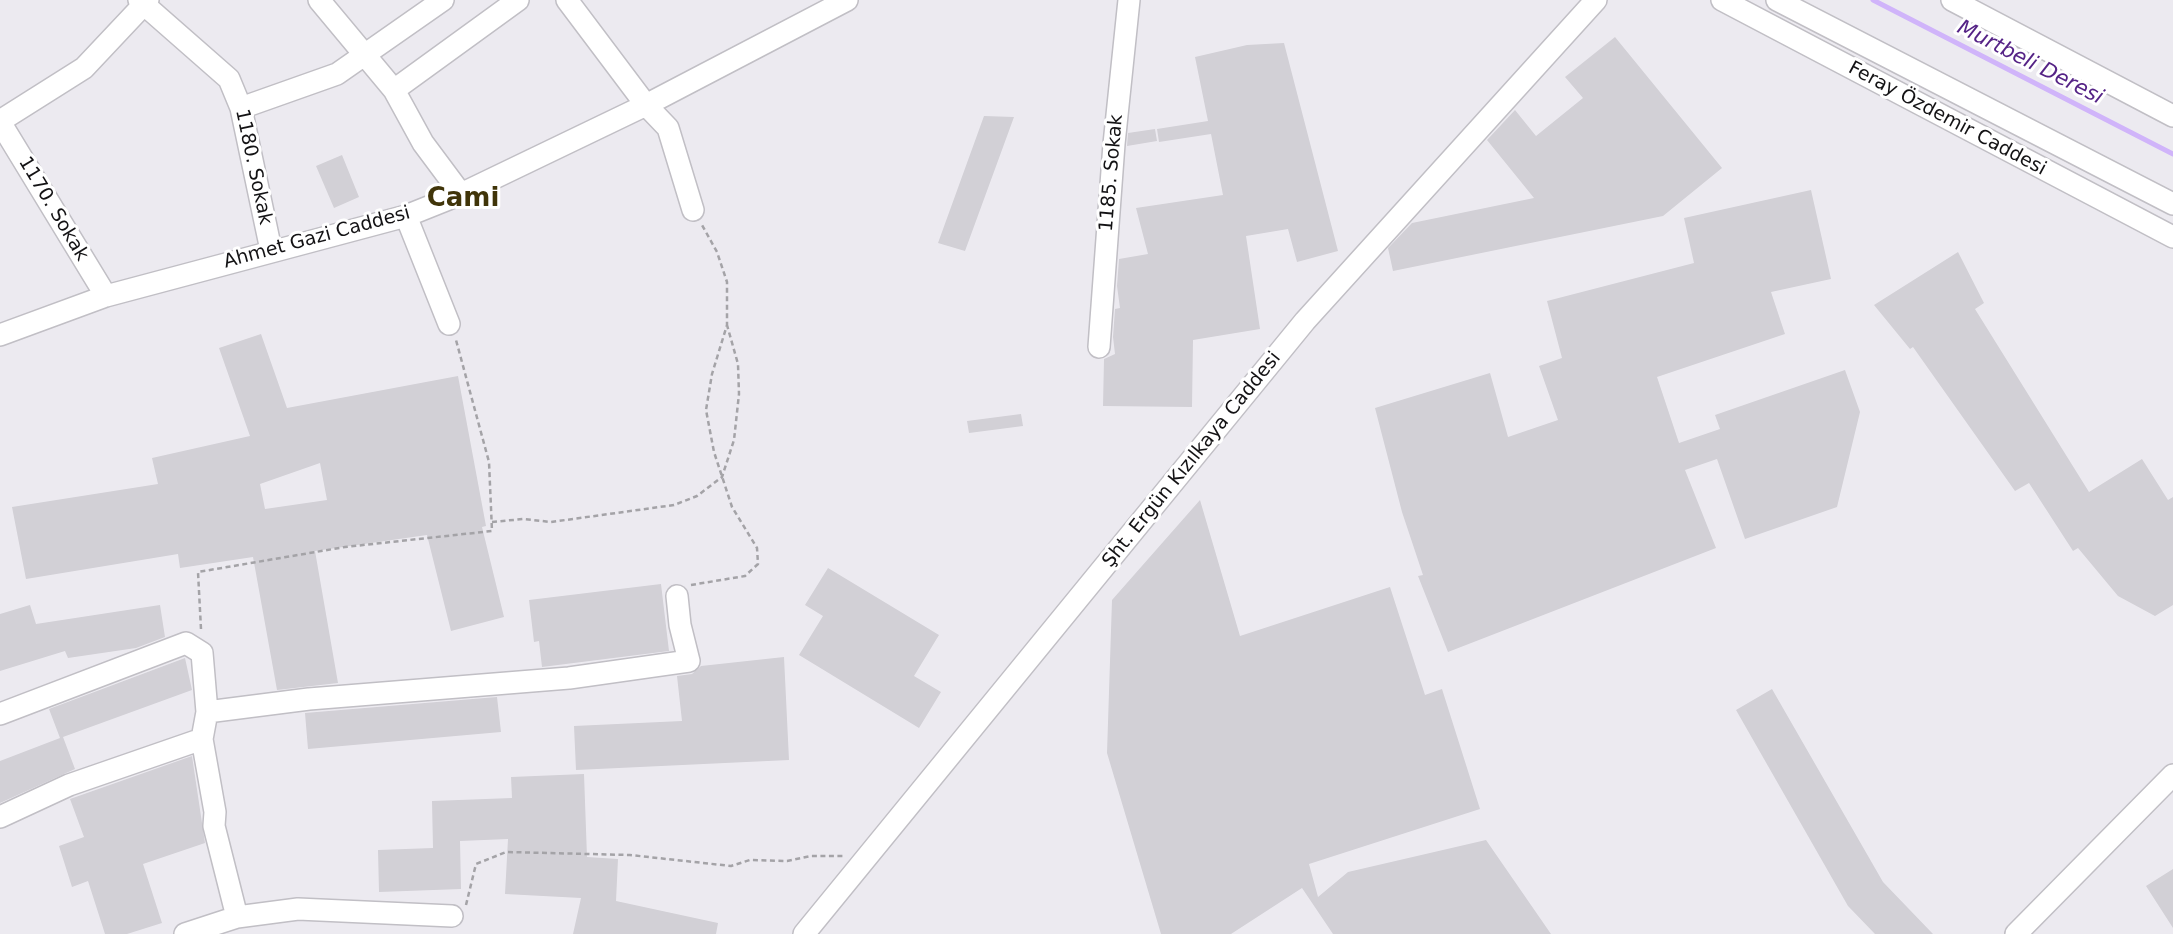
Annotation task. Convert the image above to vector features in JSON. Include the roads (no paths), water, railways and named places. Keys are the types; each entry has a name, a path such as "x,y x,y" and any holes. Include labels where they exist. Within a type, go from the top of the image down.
{"street":[{"path":"319,0 394,90 423,144 461,194"},
{"path":"241,108 337,74 443,0"},
{"path":"394,90 518,0"},
{"path":"567,0 646,105 668,128 693,210"},
{"name":"Ahmet Gazi Caddesi","path":"0,335 106,296 406,216 461,194 646,105 847,0"},
{"name":"1185. Sokak","path":"1099,346 1114,144 1129,0"},
{"name":"Şht. Ergün Kızılkaya Caddesi","path":"804,934 1305,321 1596,0"},
{"name":"Feray Özdemir Caddesi","path":"1722,0 2173,237"},
{"path":"1760,20 1776,0 2173,204"},
{"path":"1952,0 2173,116"},
{"path":"0,122 84,68 143,1"},
{"name":"1180. Sokak","path":"143,1 229,79 241,108 271,250"},
{"name":"1170. Sokak","path":"0,122 106,296"},
{"path":"406,216 449,324"},
{"path":"207,712 309,699 569,678 689,661 680,625 677,596"},
{"path":"0,714 186,643 202,653 207,712 202,739 215,812 214,826 237,917"},
{"path":"0,817 69,785 202,739"},
{"path":"2016,934 2173,775"},
{"path":"185,934 237,917 298,909 452,916"}],"waterway":[{"name":"Murtbeli Deresi","path":"1873,0 2173,154"}],"district":[{"name":"Cami","path":"463,199"}]}
